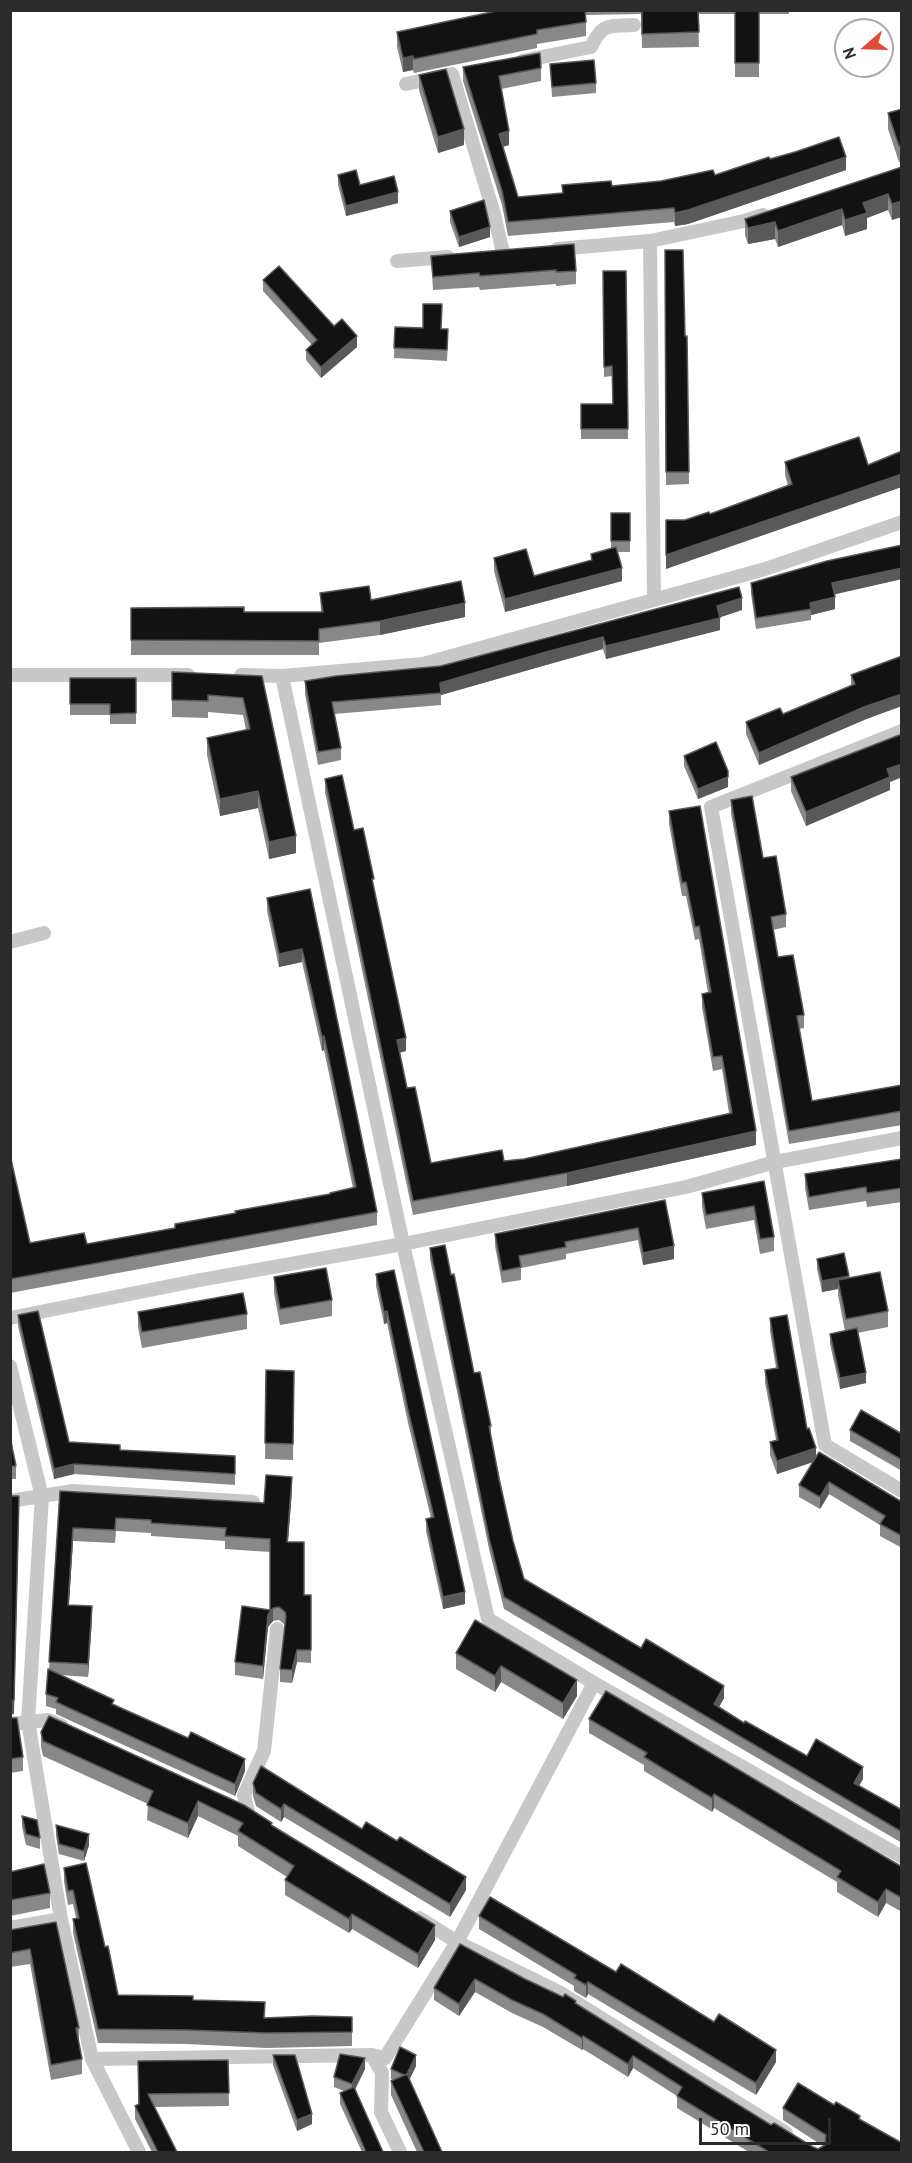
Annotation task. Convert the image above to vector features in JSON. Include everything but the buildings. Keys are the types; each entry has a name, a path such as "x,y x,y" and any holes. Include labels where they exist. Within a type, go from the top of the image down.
{"street":[{"path":"509,63 591,47 599,31 605,27 634,25"},
{"path":"406,84 458,73 503,253"},
{"path":"548,249 650,241 744,221 778,211"},
{"path":"650,241 654,600"},
{"path":"397,261 468,256"},
{"path":"223,675 282,676 423,664 765,569 902,522"},
{"path":"10,675 200,675"},
{"path":"282,676 403,1244 488,1619 594,1683 902,1857"},
{"path":"902,731 711,807 825,1445 902,1491"},
{"path":"10,942 44,933"},
{"path":"10,1318 200,1280 403,1244 686,1187 775,1162 902,1138"},
{"path":"10,1366 42,1497 28,1721 61,1919 92,2059 139,2152"},
{"path":"10,1501 73,1491 253,1502"},
{"path":"248,1812 244,1795 264,1751 277,1629"},
{"path":"92,2059 372,2055 385,2058 457,1942 594,1683"},
{"path":"10,1724 48,1720 80,1734"},
{"path":"407,1911 457,1942 559,1992 798,2140"},
{"path":"10,1928 61,1919"},
{"path":"372,2055 382,2073 381,2112 400,2152"}]}
